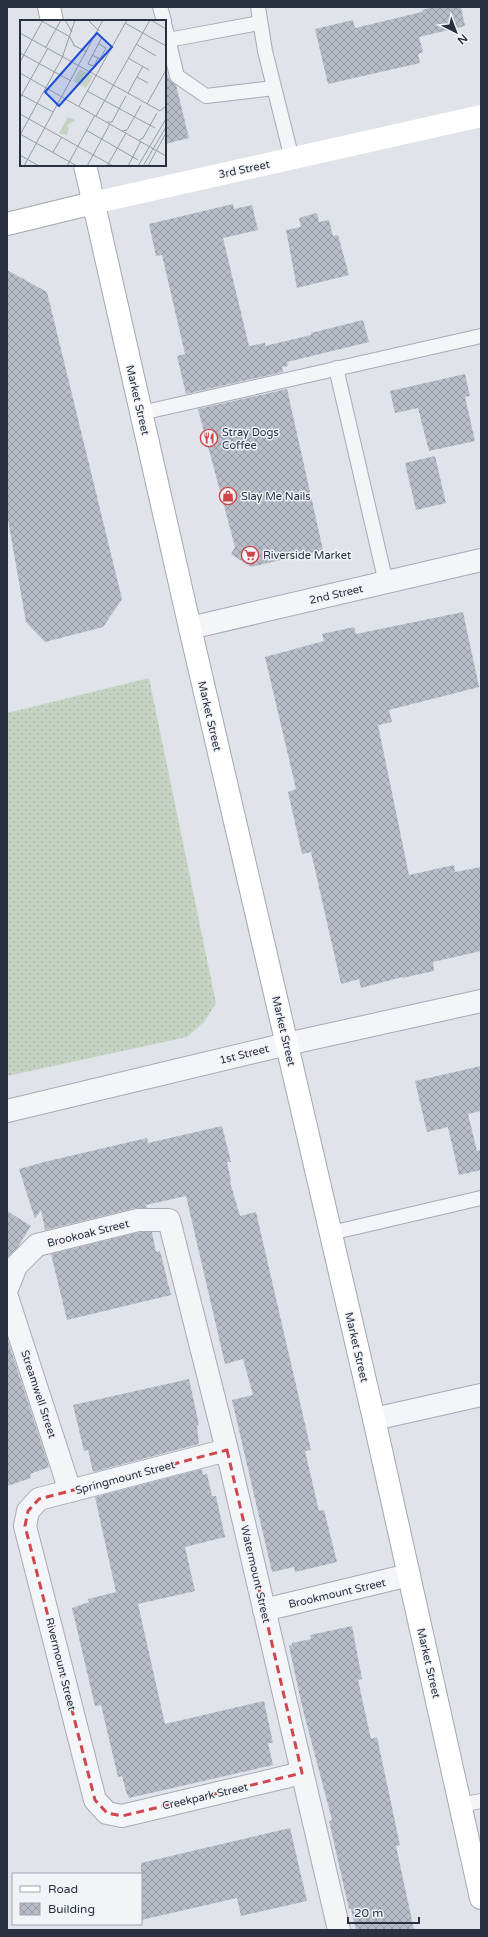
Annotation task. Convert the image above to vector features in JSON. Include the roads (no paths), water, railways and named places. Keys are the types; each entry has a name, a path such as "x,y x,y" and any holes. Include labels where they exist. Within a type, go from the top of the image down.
{"main road":[{"path":"48,7 52,20"},
{"name":"3rd Street","path":"7,224 93,203 481,116"},
{"name":"Market Street","path":"85,166 190,628 409,1575 471,1803 481,1898"}],"street":[{"name":"2nd Street","path":"190,628 481,560"},
{"name":"1st Street","path":"7,1110 287,1044 481,1001"},
{"name":"Brookoak Street","path":"7,1289 16,1266 37,1245 138,1220 169,1220"},
{"name":"Watermount Street","path":"169,1220 227,1450 339,1930"},
{"name":"Streamwell Street","path":"7,1297 70,1491"},
{"path":"374,1419 481,1395"},
{"name":"Springmount Street","path":"28,1511 40,1499 227,1450"},
{"name":"Rivermount Street","path":"28,1511 25,1526 96,1800 107,1813"},
{"name":"Brookmount Street","path":"264,1610 409,1575"},
{"name":"Creekpark Street","path":"107,1813 122,1816 302,1773"}],"lane":[{"path":"160,7 164,20"},
{"path":"258,7 274,88 292,159"},
{"path":"260,23 167,33 177,76 206,96 274,88"},
{"path":"141,413 481,336"},
{"path":"336,368 386,582"},
{"path":"331,1233 481,1198"}],"place":[{"name":"Stray Dogs Coffee","path":"209,438"},
{"name":"Slay Me Nails","path":"228,496"},
{"name":"Riverside Market","path":"250,555"}]}
